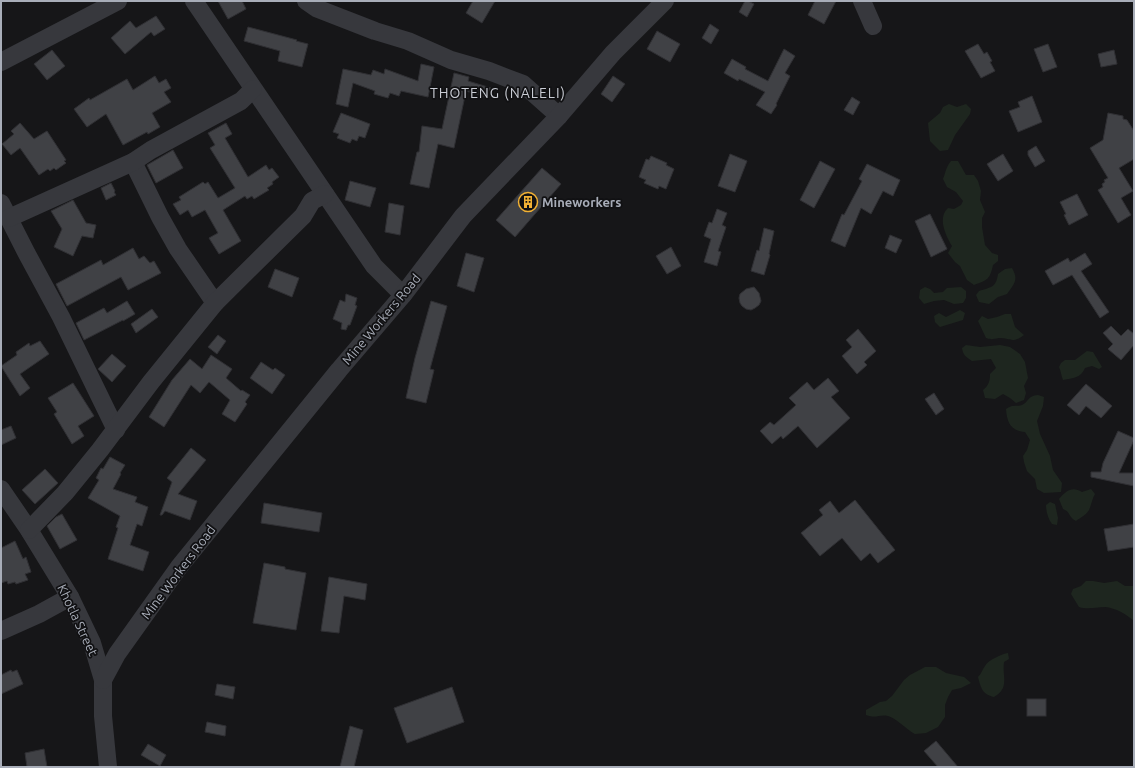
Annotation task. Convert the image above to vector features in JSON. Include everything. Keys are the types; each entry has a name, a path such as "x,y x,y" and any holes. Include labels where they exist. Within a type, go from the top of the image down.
{"street":[{"path":"1,62 118,1"},
{"path":"194,1 374,266 403,295"},
{"path":"306,1 316,8 375,31 408,41 451,60 490,70 523,84 559,116"},
{"name":"Mine Workers Road","path":"103,680 117,654 179,567 339,370 403,295 464,216 559,116 613,54 665,1"},
{"path":"862,1 873,26"},
{"path":"116,430 62,317 5,211 133,162 151,150 241,101 253,89"},
{"path":"133,162 160,217 178,249 215,303"},
{"path":"29,530 65,493 116,430 151,382 215,303 303,216 312,201 326,194"},
{"name":"Khotla Street","path":"1,489 29,530 70,597 92,644 103,680 103,716 108,767"},
{"path":"1,631 39,614 70,597"}],"shaded area":[{"path":"949,104 957,107 966,104 971,109 970,114 955,135 948,150 940,151 930,141 928,123 940,113 943,107"},
{"path":"951,161 958,161 966,175 974,175 978,181 981,191 980,200 985,212 982,218 982,227 985,245 992,253 998,255 998,261 993,265 988,278 974,285 967,280 960,266 948,253 952,246 945,232 943,217 948,208 954,209 961,205 963,201 956,192 947,187 943,179 947,167"},
{"path":"1012,268 1015,276 1015,282 1007,294 998,297 989,304 979,302 976,295 979,291 990,288 996,282 998,274 1005,269"},
{"path":"925,287 934,293 943,292 947,288 961,287 966,291 966,298 963,303 954,304 944,300 924,304 919,298 920,290"},
{"path":"960,310 965,313 963,320 940,327 935,322 934,316 939,313 946,317"},
{"path":"1005,314 1011,314 1015,327 1024,335 1014,340 1003,338 986,338 978,321 982,316 988,319"},
{"path":"966,345 980,347 1000,345 1010,347 1020,354 1025,362 1028,378 1024,386 1026,393 1024,400 1016,403 1003,394 995,399 985,398 983,390 989,383 990,374 996,368 991,359 972,361 968,358 962,350 962,348"},
{"path":"1087,351 1093,352 1102,367 1099,369 1092,366 1085,368 1079,376 1063,380 1059,367 1061,363 1065,360 1075,360"},
{"path":"1038,395 1044,397 1043,406 1037,421 1040,434 1050,456 1053,470 1062,483 1061,492 1044,493 1037,489 1035,479 1027,471 1023,456 1027,450 1030,440 1025,432 1013,428 1007,418 1006,409 1008,407 1022,405 1032,396"},
{"path":"1072,489 1082,492 1091,489 1095,494 1089,510 1085,515 1076,521 1063,509 1059,499"},
{"path":"1050,502 1055,504 1058,518 1057,525 1052,524 1049,520 1046,505"},
{"path":"1086,581 1104,583 1117,581 1125,586 1134,586 1134,621 1121,612 1113,609 1105,607 1079,607 1071,594 1073,589 1081,586"},
{"path":"1008,653 1009,659 1004,662 1004,686 999,694 994,697 990,696 984,692 978,677 989,662"},
{"path":"925,667 936,667 946,673 964,677 971,683 961,688 952,690 945,705 945,717 938,727 926,733 915,734 891,717 873,717 866,715 866,710 880,702 886,701 892,696 904,680"}],"building":[{"path":"218,1 242,1 246,9 228,19"},
{"path":"473,1 495,1 482,23 466,13"},
{"path":"745,1 754,4 747,17 739,12"},
{"path":"815,1 836,1 824,24 808,15"},
{"path":"156,16 165,29 154,36 151,32 125,54 111,38 130,21 136,28"},
{"path":"710,24 719,30 711,44 702,38"},
{"path":"248,27 308,44 302,67 278,61 280,51 244,41"},
{"path":"657,31 680,44 670,62 647,49"},
{"path":"978,44 984,54 987,52 995,71 981,78 965,51"},
{"path":"1048,44 1057,67 1043,72 1034,49"},
{"path":"784,49 795,56 785,73 790,76 776,104 777,105 771,114 756,105 765,92 739,79 738,81 724,73 732,59 746,67 745,69 768,81"},
{"path":"52,50 65,66 47,80 34,64"},
{"path":"1114,50 1117,64 1101,67 1098,54"},
{"path":"421,64 434,67 428,97 401,91 399,96 390,93 388,98 374,94 375,91 353,83 348,107 336,104 343,69 371,75 373,70 384,74 385,69 418,81"},
{"path":"454,73 469,77 468,81 491,88 488,98 466,91 454,148 438,144 429,188 410,184 417,152 419,152 422,126 442,129"},
{"path":"155,76 159,83 166,79 171,88 164,92 171,102 152,113 160,127 123,145 106,114 87,127 74,109 89,98 90,100 127,79 133,90"},
{"path":"613,76 625,84 612,102 601,94"},
{"path":"1032,96 1042,122 1018,132 1009,111 1020,107 1018,102"},
{"path":"852,97 860,102 853,115 844,110"},
{"path":"341,113 370,124 365,138 359,136 357,141 352,139 350,143 337,138 339,134 333,132"},
{"path":"1108,113 1123,116 1123,119 1127,120 1134,131 1134,159 1119,168 1133,191 1121,198 1131,215 1118,223 1098,190 1103,187 1102,184 1105,182 1104,180 1108,178 1090,148 1103,140"},
{"path":"20,123 34,139 47,131 66,160 64,161 66,163 56,170 54,168 50,171 48,169 39,175 20,148 11,155 2,144 14,134 11,131"},
{"path":"226,123 232,134 225,138 248,177 266,165 269,170 272,168 279,177 267,188 269,190 254,199 252,196 247,199 245,196 223,210 241,241 219,254 209,238 218,233 205,210 192,217 188,210 180,215 173,204 181,200 179,197 203,182 205,184 208,182 218,198 235,188 210,148 215,145 208,133"},
{"path":"1036,146 1045,161 1035,167 1028,155 1028,151"},
{"path":"173,150 183,168 156,183 147,165"},
{"path":"730,154 747,161 735,192 718,186"},
{"path":"1003,154 1013,171 998,181 987,164"},
{"path":"651,156 667,163 666,165 674,169 666,189 659,186 658,189 644,183 646,180 639,177 646,159 649,160"},
{"path":"820,161 835,169 814,208 800,200"},
{"path":"867,164 900,180 893,196 883,191 871,214 861,208 845,247 831,241 842,214 844,215 862,181 859,179"},
{"name":"Mineworkers","path":"542,168 561,184 515,237 496,220"},
{"path":"350,181 376,188 370,207 345,200"},
{"path":"111,183 116,195 106,200 101,188"},
{"path":"1077,194 1088,215 1069,225 1064,215 1066,214 1060,202"},
{"path":"73,200 86,223 96,225 93,238 82,236 73,256 54,247 62,229 51,211"},
{"path":"389,203 404,206 400,235 385,232"},
{"path":"717,209 727,213 722,225 726,227 718,251 721,252 717,266 704,262 711,239 704,236 709,222 712,223"},
{"path":"930,214 947,249 931,257 915,221"},
{"path":"764,228 774,231 770,255 764,275 751,271 757,250 759,251"},
{"path":"890,235 902,240 896,253 885,248"},
{"path":"671,247 681,266 667,274 656,256"},
{"path":"133,248 139,259 144,256 150,263 154,261 161,273 128,290 121,277 67,306 56,284 101,260 103,265"},
{"path":"466,253 484,258 474,292 457,286"},
{"path":"1085,253 1092,264 1081,271 1109,312 1100,318 1072,275 1053,285 1045,271 1068,258 1070,262"},
{"path":"275,269 299,278 292,297 268,287"},
{"path":"754,287 759,293 761,301 755,308 751,310 746,309 740,303 740,294 746,289"},
{"path":"346,294 357,298 355,305 357,306 350,325 348,325 346,330 341,329 342,323 333,319 340,300 345,302"},
{"path":"127,301 135,314 84,340 76,323 104,308 107,313"},
{"path":"431,301 447,306 430,369 434,370 426,403 406,398 415,358"},
{"path":"152,309 158,317 136,333 131,324"},
{"path":"1111,326 1121,336 1128,329 1134,334 1134,345 1121,360 1108,349 1113,344 1103,333"},
{"path":"858,329 876,351 864,362 867,365 857,374 842,356 852,347 846,340"},
{"path":"218,335 226,341 217,354 208,347"},
{"path":"40,341 49,354 20,374 30,388 20,396 1,366 17,355 16,352 29,343 30,346"},
{"path":"112,354 126,366 112,382 98,369"},
{"path":"211,355 232,369 226,378 241,391 242,390 250,395 245,402 247,404 235,422 222,414 230,400 209,382 200,393 191,385 164,427 149,417 172,380 190,359 202,369"},
{"path":"261,362 273,370 275,368 285,375 272,394 250,378"},
{"path":"828,378 839,391 831,397 850,418 817,448 798,426 783,439 781,436 772,444 760,431 770,422 774,425 796,405 789,398 807,382 814,390"},
{"path":"73,383 94,416 78,426 84,436 72,444 54,414 57,412 48,398"},
{"path":"1086,384 1112,406 1101,418 1086,406 1079,415 1067,405"},
{"path":"934,393 944,409 936,415 925,399"},
{"path":"11,426 16,438 1,445 1,430"},
{"path":"1118,431 1134,438 1119,473 1134,473 1134,486 1091,477 1091,472 1101,472 1103,463"},
{"path":"191,448 206,460 178,494 197,501 190,520 165,511 162,515 160,515 172,482 167,478"},
{"path":"110,457 125,465 113,489 137,497 135,502 148,507 142,526 137,524 130,545 149,552 143,571 108,559 118,528 116,527 120,516 88,498 99,480 96,478 101,468 103,469"},
{"path":"45,469 58,483 35,504 22,490"},
{"path":"855,500 895,550 878,563 870,553 861,561 842,538 820,556 801,533 823,515 819,510 830,501 839,513"},
{"path":"264,503 322,513 319,532 261,523"},
{"path":"62,514 77,540 60,549 47,526 56,517"},
{"path":"1134,524 1134,547 1108,551 1104,529"},
{"path":"15,541 23,559 26,557 31,572 25,574 28,580 16,584 15,582 8,584 7,581 1,583 1,548"},
{"path":"264,563 306,573 296,630 253,623"},
{"path":"329,577 367,584 365,600 344,596 339,633 321,631"},
{"path":"11,670 12,672 17,670 23,684 1,694 1,675"},
{"path":"217,684 235,687 233,699 215,695"},
{"path":"452,687 464,722 407,743 394,708"},
{"path":"1027,699 1046,699 1046,716 1027,716"},
{"path":"207,722 226,726 225,736 205,732"},
{"path":"350,726 363,730 354,767 340,767"},
{"path":"936,741 958,767 938,767 924,751"},
{"path":"148,744 166,755 160,766 141,755"},
{"path":"44,749 47,767 27,767 25,753"}],"place":[{"name":"Mineworkers","path":"528,202"}],"district":[{"name":"THOTENG (NALELI)","path":"498,93"}]}
